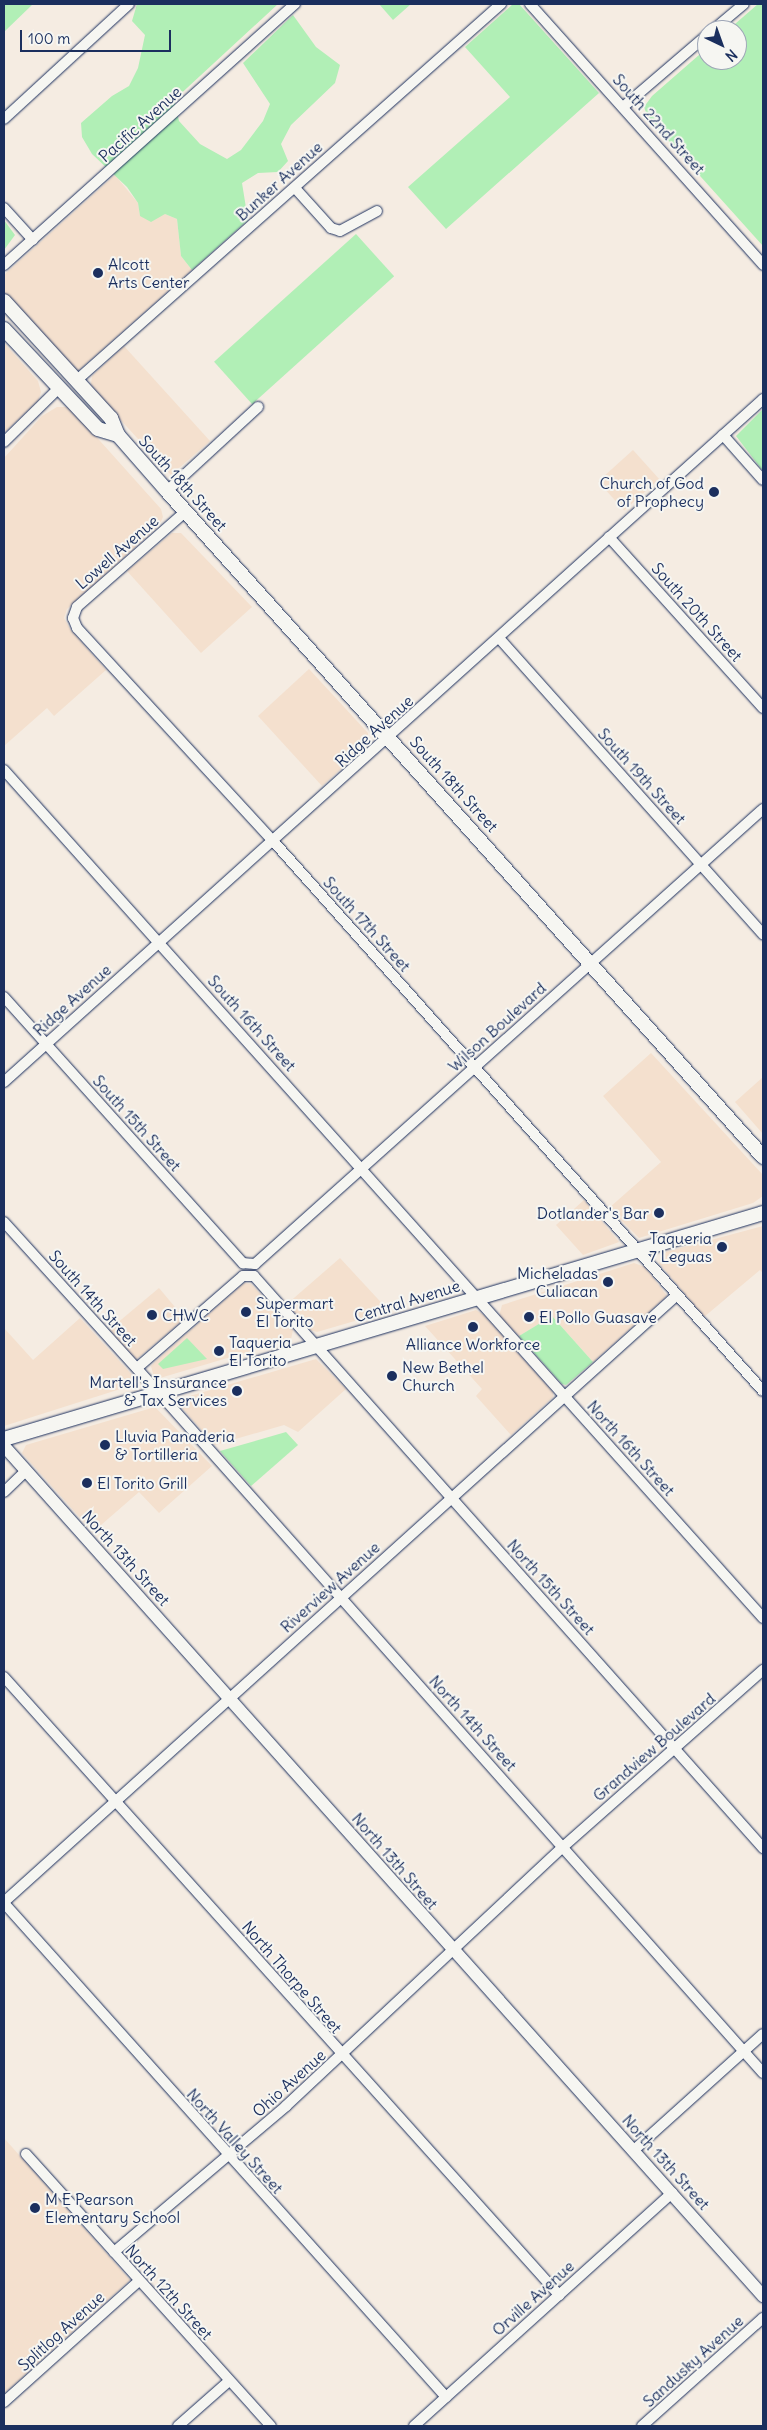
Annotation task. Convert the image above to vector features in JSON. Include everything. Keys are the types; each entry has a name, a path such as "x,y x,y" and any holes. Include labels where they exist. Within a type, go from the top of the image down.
{"main road":[{"name":"South 18th Street","path":"4,301 111,418 118,435 185,512 763,1157"},
{"name":"South 18th Street","path":"4,329 98,429 118,435"},
{"name":"Central Avenue","path":"4,1439 763,1213"}],"street":[{"path":"4,119 129,4"},
{"name":"Pacific Avenue","path":"4,265 295,4"},
{"name":"Bunker Avenue","path":"77,380 500,4"},
{"path":"725,20 744,4"},
{"name":"South 22nd Street","path":"534,5 763,265"},
{"path":"623,107 697,44"},
{"path":"294,188 332,228 340,231 377,212"},
{"path":"4,208 33,240"},
{"path":"4,442 59,388"},
{"name":"Ridge Avenue","path":"4,1082 159,942 274,842 763,399"},
{"path":"167,491 258,407"},
{"path":"723,435 763,480"},
{"name":"Lowell Avenue","path":"73,618 77,607 185,512"},
{"name":"South 20th Street","path":"609,537 763,708"},
{"name":"South 17th Street","path":"73,618 77,628 274,842 763,1391"},
{"name":"South 19th Street","path":"499,638 763,934"},
{"name":"South 16th Street","path":"4,770 477,1298"},
{"name":"Wilson Boulevard","path":"249,1264 255,1264 763,809"},
{"name":"South 15th Street","path":"4,998 243,1263 249,1264"},
{"name":"South 14th Street","path":"4,1222 160,1394"},
{"path":"137,1368 243,1276 254,1276 316,1346"},
{"name":"Riverview Avenue","path":"4,1902 229,1697 677,1295"},
{"name":"North 16th Street","path":"477,1298 763,1618"},
{"name":"North 15th Street","path":"316,1346 763,1848"},
{"name":"North 14th Street","path":"160,1394 339,1598 564,1846 763,2073"},
{"name":"North 13th Street","path":"4,1446 229,1697 452,1951 634,2150 763,2296"},
{"path":"4,1492 26,1471"},
{"name":"Grandview Boulevard","path":"564,1846 763,1670"},
{"name":"North Thorpe Street","path":"4,1677 116,1800 342,2056 560,2295"},
{"name":"Ohio Avenue","path":"114,2252 171,2202 230,2157 342,2056 564,1846"},
{"name":"North Valley Street","path":"4,1902 446,2397"},
{"path":"634,2150 763,2034"},
{"name":"North 12th Street","path":"26,2154 271,2426"},
{"name":"Orville Avenue","path":"414,2426 672,2193"},
{"name":"Splitlog Avenue","path":"4,2402 139,2281"},
{"name":"Sandusky Avenue","path":"642,2426 763,2318"},
{"path":"178,2426 229,2381"}],"shaded area":[{"name":"Alcott Arts Center","path":"115,175 138,203 140,216 165,214 177,219 181,256 192,270 77,372 4,292 4,275"},
{"path":"4,343 38,381 41,392 38,401 4,433"},
{"path":"124,346 210,441 171,475 95,392 91,384 92,376"},
{"path":"57,407 67,407 75,413 161,509 163,517 159,526 67,609 64,618 70,629 106,670 54,716 47,708 4,746 4,458 42,416"},
{"path":"633,450 659,479 624,510 598,481"},
{"path":"172,533 181,533 252,607 201,653 127,571"},
{"path":"309,669 368,733 368,744 322,786 258,716"},
{"path":"651,1053 763,1175 763,1196 753,1203 639,1238 609,1208 661,1162 603,1096"},
{"path":"763,1077 763,1134 735,1102"},
{"path":"584,1200 619,1242 583,1255 556,1225"},
{"path":"763,1226 763,1273 760,1270 704,1317 659,1263 666,1252"},
{"path":"340,1258 389,1311 317,1332 310,1330 287,1304"},
{"path":"634,1263 645,1267 667,1296 593,1362 552,1316 519,1336 499,1316 502,1305"},
{"path":"244,1283 251,1284 293,1330 291,1339 160,1378 154,1377 151,1366"},
{"path":"159,1288 185,1319 135,1360 109,1330"},
{"path":"476,1310 484,1315 553,1392 553,1397 511,1435 476,1396 482,1389 425,1326"},
{"path":"80,1318 132,1375 133,1385 4,1426 4,1328 33,1360"},
{"path":"316,1359 346,1389 298,1432 284,1425 215,1445 183,1409 183,1398"},
{"path":"155,1407 212,1466 159,1513 139,1492 93,1532 22,1453 26,1445"},
{"name":"M E Pearson Elementary School","path":"4,2138 130,2280 4,2394"}],"green space":[{"path":"4,4 33,4 4,32"},
{"path":"137,4 278,4 174,100 179,121 200,144 227,159 241,150 263,121 270,104 243,63 293,15 316,47 340,65 335,83 291,125 281,144 288,161 278,172 258,173 242,183 248,220 192,270 181,256 177,219 165,214 151,222 140,216 138,203 127,187 92,154 82,137 81,123 112,96 129,86 138,68 145,35 132,21"},
{"path":"379,4 411,4 393,20"},
{"path":"513,4 519,4 599,93 446,229 408,187 510,97 465,47"},
{"path":"758,4 763,4 763,246 648,118 644,107 652,96 697,57 697,70 747,70 747,20 740,20"},
{"path":"4,220 15,235 4,250"},
{"path":"356,234 394,276 252,404 214,362"},
{"path":"763,409 763,471 736,436"},
{"path":"552,1316 593,1362 566,1385 562,1384 519,1336"},
{"path":"187,1338 207,1359 163,1369 158,1364"},
{"path":"286,1432 298,1445 251,1486 220,1451"}],"place":[{"name":"Alcott Arts Center","path":"98,273"},
{"name":"Church of God of Prophecy","path":"714,492"},
{"name":"Dotlander's Bar","path":"659,1213"},
{"name":"Taqueria 7 Leguas","path":"722,1247"},
{"name":"Micheladas Culiacan","path":"608,1282"},
{"name":"Supermart El Torito","path":"246,1312"},
{"name":"CHWC","path":"152,1315"},
{"name":"El Pollo Guasave","path":"529,1317"},
{"name":"Alliance Workforce","path":"473,1327"},
{"name":"Taqueria El Torito","path":"219,1351"},
{"name":"New Bethel Church","path":"392,1376"},
{"name":"Martell's Insurance & Tax Services","path":"237,1391"},
{"name":"Lluvia Panaderia & Tortilleria","path":"105,1445"},
{"name":"El Torito Grill","path":"87,1483"},
{"name":"M E Pearson Elementary School","path":"35,2208"}]}
